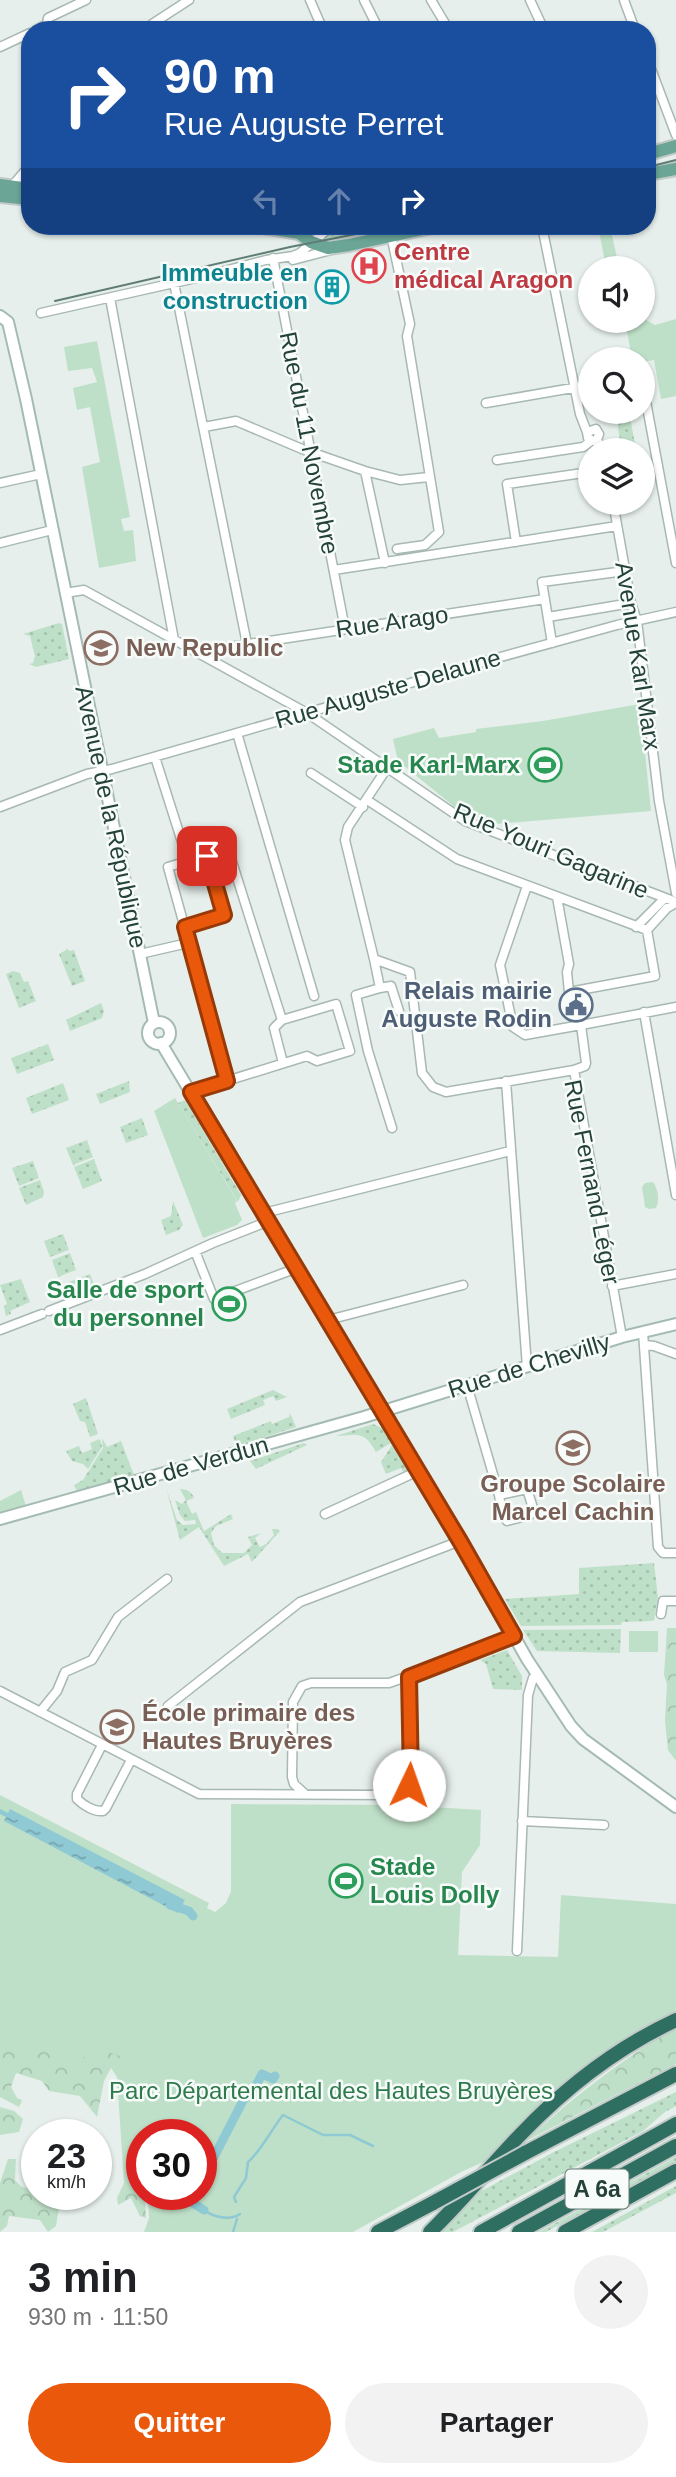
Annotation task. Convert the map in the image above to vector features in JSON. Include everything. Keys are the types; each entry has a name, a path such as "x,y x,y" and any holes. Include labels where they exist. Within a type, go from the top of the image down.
{"highway":[{"path":"430,2232 523,2131 562,2094 625,2049 676,2020"},
{"path":"379,2232 676,2074"},
{"path":"634,2095 676,2080"},
{"name":"A 6a","path":"481,2232 676,2124"},
{"name":"A 6a","path":"519,2232 676,2146"},
{"path":"565,2232 676,2171"}],"main road":[{"path":"656,152 676,146"},
{"path":"656,173 676,169"},
{"path":"0,196 21,198"},
{"path":"302,235 311,242 328,248 391,235"},
{"name":"Avenue de la République","path":"4,319 41,474 154,1023 161,1023 169,1029 167,1040 161,1043 460,1541 514,1636 571,1727 583,1739 676,1807"},
{"name":"Rue de Chevilly","path":"383,1412 622,1337 676,1324"},
{"name":"Rue de Verdun","path":"0,1519 383,1412"}],"street":[{"path":"47,21 48,18 86,0"},
{"path":"157,21 189,0"},
{"path":"310,0 319,21"},
{"path":"364,0 374,21"},
{"path":"431,0 444,21"},
{"path":"530,0 540,21"},
{"path":"624,0 632,21"},
{"path":"0,47 21,37"},
{"path":"656,82 676,135"},
{"path":"6,186 21,173"},
{"path":"41,313 300,253 320,235"},
{"path":"391,235 410,324 407,336 439,532 425,545 397,549"},
{"path":"497,460 583,447 592,437 580,414 573,388 544,235"},
{"path":"276,269 284,262 349,245"},
{"name":"Rue du 11 Novembre","path":"273,258 345,629"},
{"path":"174,283 247,644"},
{"path":"110,298 174,640"},
{"path":"486,403 578,387"},
{"path":"204,427 236,421 311,453 365,471 400,480 429,477"},
{"path":"650,424 676,563"},
{"path":"365,471 385,563"},
{"path":"0,482 41,474"},
{"path":"516,542 507,484 578,474"},
{"name":"Avenue Karl Marx","path":"615,515 631,603 637,621 659,801 676,894"},
{"path":"334,570 617,526"},
{"path":"0,543 52,530"},
{"path":"552,643 542,582 625,571"},
{"name":"Rue Youri Gagarine","path":"65,593 84,590 307,713 465,821 676,902"},
{"name":"Rue Arago","path":"196,652 545,599"},
{"path":"548,617 631,603"},
{"name":"Rue Auguste Delaune","path":"0,807 102,771 552,643 676,612"},
{"path":"237,733 314,996"},
{"path":"155,757 188,861"},
{"path":"380,988 345,840 348,827 387,768"},
{"path":"311,773 445,853 647,930"},
{"path":"227,1081 168,867 228,849 282,1020"},
{"path":"185,927 224,915 207,856"},
{"path":"527,886 500,965 513,1027 525,1035 676,1007"},
{"path":"557,897 569,964 569,992 656,976 647,930"},
{"path":"636,927 665,898"},
{"path":"647,930 676,902"},
{"path":"140,954 188,943"},
{"name":"Rue Fernand Léger","path":"374,959 411,972 422,1073 432,1087 446,1092 574,1070 622,1337"},
{"path":"393,1128 368,1051 356,995 391,986 399,1012"},
{"path":"191,1092 307,1056 317,1061 350,1051 336,1004 282,1020 274,1028 283,1063"},
{"path":"644,1013 676,1195"},
{"path":"574,1070 586,1063 581,1025"},
{"path":"506,1081 527,1367"},
{"path":"0,1330 145,1274 266,1217 510,1151"},
{"path":"195,1251 214,1300 297,1268"},
{"path":"612,1286 676,1274"},
{"path":"328,1320 463,1285"},
{"path":"643,1332 658,1547 663,1553 676,1553"},
{"path":"645,1345 676,1354"},
{"path":"467,1385 502,1514 507,1521 530,1515 533,1508 527,1489 499,1495"},
{"path":"325,1514 418,1471"},
{"path":"169,1706 300,1602 460,1541"},
{"path":"40,1712 57,1691 65,1672 92,1660 118,1617 167,1579"},
{"path":"661,1614 663,1601 676,1601"},
{"path":"307,1795 298,1790 292,1777 293,1702 303,1686 311,1683 389,1684 514,1636"},
{"path":"517,1951 528,1695 533,1678 538,1675"},
{"path":"0,1691 199,1794 390,1795 401,1792 411,1779 409,1677"},
{"path":"102,1745 77,1794 77,1799 98,1811 106,1808 131,1760"},
{"path":"522,1821 604,1825"}],"green space":[{"path":"324,235 374,235 336,244 323,239"},
{"path":"600,235 612,235 617,256 604,256"},
{"path":"676,319 676,396 661,399 655,366 655,347 630,347 627,333 655,333 655,325"},
{"path":"97,341 130,517 121,519 124,531 133,530 136,561 99,568 82,467 100,462 90,407 77,410 73,388 97,382 92,368 68,371 64,347"},
{"path":"618,424 631,424 634,438 620,438"},
{"path":"62,624 69,659 36,667 29,664 33,663 35,656 30,636 23,634"},
{"path":"640,704 651,811 496,824 462,813 398,761 393,739 434,728 439,738 476,732 476,729 543,721"},
{"path":"68,949 74,950 85,981 72,986 59,954"},
{"path":"13,971 20,973 24,982 28,981 36,1001 19,1008 6,974"},
{"path":"101,1003 104,1011 102,1018 70,1031 66,1020"},
{"path":"48,1044 54,1060 17,1074 11,1058"},
{"path":"129,1081 130,1092 100,1104 96,1094"},
{"path":"63,1083 69,1100 32,1114 26,1098"},
{"path":"175,1098 237,1201 235,1203 242,1220 237,1225 203,1238 154,1111"},
{"path":"185,1100 241,1195 238,1202 178,1103"},
{"path":"142,1118 148,1135 126,1143 120,1127"},
{"path":"87,1140 93,1157 73,1165 66,1148"},
{"path":"94,1159 102,1181 83,1189 74,1167"},
{"path":"33,1161 39,1178 19,1186 12,1168"},
{"path":"40,1180 43,1197 26,1205 19,1188"},
{"path":"653,1182 658,1202 656,1208 649,1209 645,1207 642,1187 645,1183"},
{"path":"173,1201 183,1225 179,1230 166,1235 161,1220 171,1216"},
{"path":"63,1234 69,1250 50,1257 44,1241"},
{"path":"70,1253 76,1270 58,1277 52,1260"},
{"path":"90,1274 94,1284 65,1296 61,1285"},
{"path":"21,1279 30,1302 10,1311 11,1314 6,1316 4,1306 7,1304 0,1285"},
{"path":"273,1390 287,1397 276,1401 273,1396 263,1400 265,1405 231,1419 227,1409"},
{"path":"86,1398 98,1434 90,1437 85,1422 80,1421 73,1404"},
{"path":"290,1413 296,1427 237,1446 233,1436 271,1421 272,1424 289,1417"},
{"path":"373,1424 382,1428 391,1443 376,1452 363,1436 336,1436"},
{"path":"102,1438 107,1447 121,1441 134,1475 77,1491 74,1485 83,1480 103,1448"},
{"path":"100,1439 102,1447 88,1469 83,1464 72,1461 66,1451 79,1446 82,1453 92,1449 90,1443"},
{"path":"304,1443 307,1445 256,1469 250,1461"},
{"path":"392,1445 408,1471 404,1473 401,1468 386,1474 381,1462"},
{"path":"166,1488 177,1520 183,1525 196,1524 195,1520 185,1521 180,1515 175,1500 182,1504 186,1500 180,1489 189,1491 193,1496 194,1498 186,1501 192,1514 196,1512 204,1531 231,1514 233,1519 216,1526 211,1533 214,1545 222,1553 244,1553 252,1545 248,1537 261,1533 255,1538 260,1547 274,1535 272,1529 280,1531 252,1562 248,1554 224,1566 199,1527 180,1540"},
{"path":"21,1490 26,1506 0,1513 0,1501"},
{"path":"654,1563 658,1597 654,1620 651,1621 622,1622 621,1625 521,1626 505,1599 579,1594 579,1568"},
{"path":"667,1628 676,1628 676,1761 668,1750 665,1721"},
{"path":"621,1629 620,1653 537,1651 523,1630"},
{"path":"629,1631 658,1631 658,1652 629,1652"},
{"path":"507,1650 522,1676 522,1690 493,1689 486,1664 480,1660"},
{"name":"Parc Départemental des Hautes Bruyères","path":"0,1795 209,1903 207,1908 215,1912 226,1903 231,1891 231,1804 399,1805 481,1810 480,1845 462,1872 458,1955 558,1957 561,1895 676,1904 676,2013 634,2035 585,2067 531,2114 488,2160 353,2232 144,2232 148,2210 217,2210 217,2119 126,2119 126,2192 124,2064 120,2056 95,2047 81,2060 0,2038"},
{"path":"676,2026 676,2064 526,2141 598,2080"},
{"path":"0,2036 127,2047 134,2119 126,2119 126,2201 118,2205 117,2198 124,2183 117,2077 111,2068 104,2081 97,2117 80,2096 49,2091 42,2081 16,2073 11,2087 17,2098 22,2100 19,2107 0,2097"},
{"path":"676,2092 676,2106 643,2131 453,2232 439,2232 472,2196"},
{"path":"0,2107 14,2111 23,2119 19,2132 0,2135"},
{"path":"676,2157 676,2162 546,2232 539,2232"},
{"path":"8,2159 16,2159 15,2180 21,2186 21,2210 59,2210 56,2226 48,2232 40,2220 9,2216 7,2226 0,2232 0,2183"},
{"path":"676,2186 676,2193 603,2232 592,2232"},
{"path":"137,2210 146,2210 146,2218 140,2216"}],"water":[{"path":"0,1809 8,1813 10,1809 185,1900 178,1913 4,1821 6,1817 0,1814"}],"waterway":[{"path":"170,1905 189,1911 193,1916"},
{"path":"217,2151 246,2095 250,2097 262,2074 273,2079 275,2076"},
{"path":"236,2202 234,2197 246,2178 248,2162 283,2115 323,2135 350,2135 373,2146"},
{"path":"204,2210 222,2217 240,2214"},
{"path":"233,2232 237,2219"}],"tram line":[{"path":"656,165 676,160"},
{"path":"55,301 351,235"}],"place":[{"name":"Centre médical Aragon","path":"369,266"},
{"name":"Immeuble en construction","path":"332,287"},
{"name":"New Republic","path":"101,648"},
{"name":"Stade Karl-Marx","path":"545,765"},
{"name":"Relais mairie Auguste Rodin","path":"576,1005"},
{"name":"Salle de sport du personnel","path":"229,1304"},
{"name":"Groupe Scolaire Marcel Cachin","path":"573,1448"},
{"name":"École primaire des Hautes Bruyères","path":"117,1727"},
{"name":"Stade Louis Dolly","path":"346,1881"}],"route":[{"path":"207,856 224,915 185,927 227,1081 191,1092 514,1636 409,1677 409,1785"}]}
